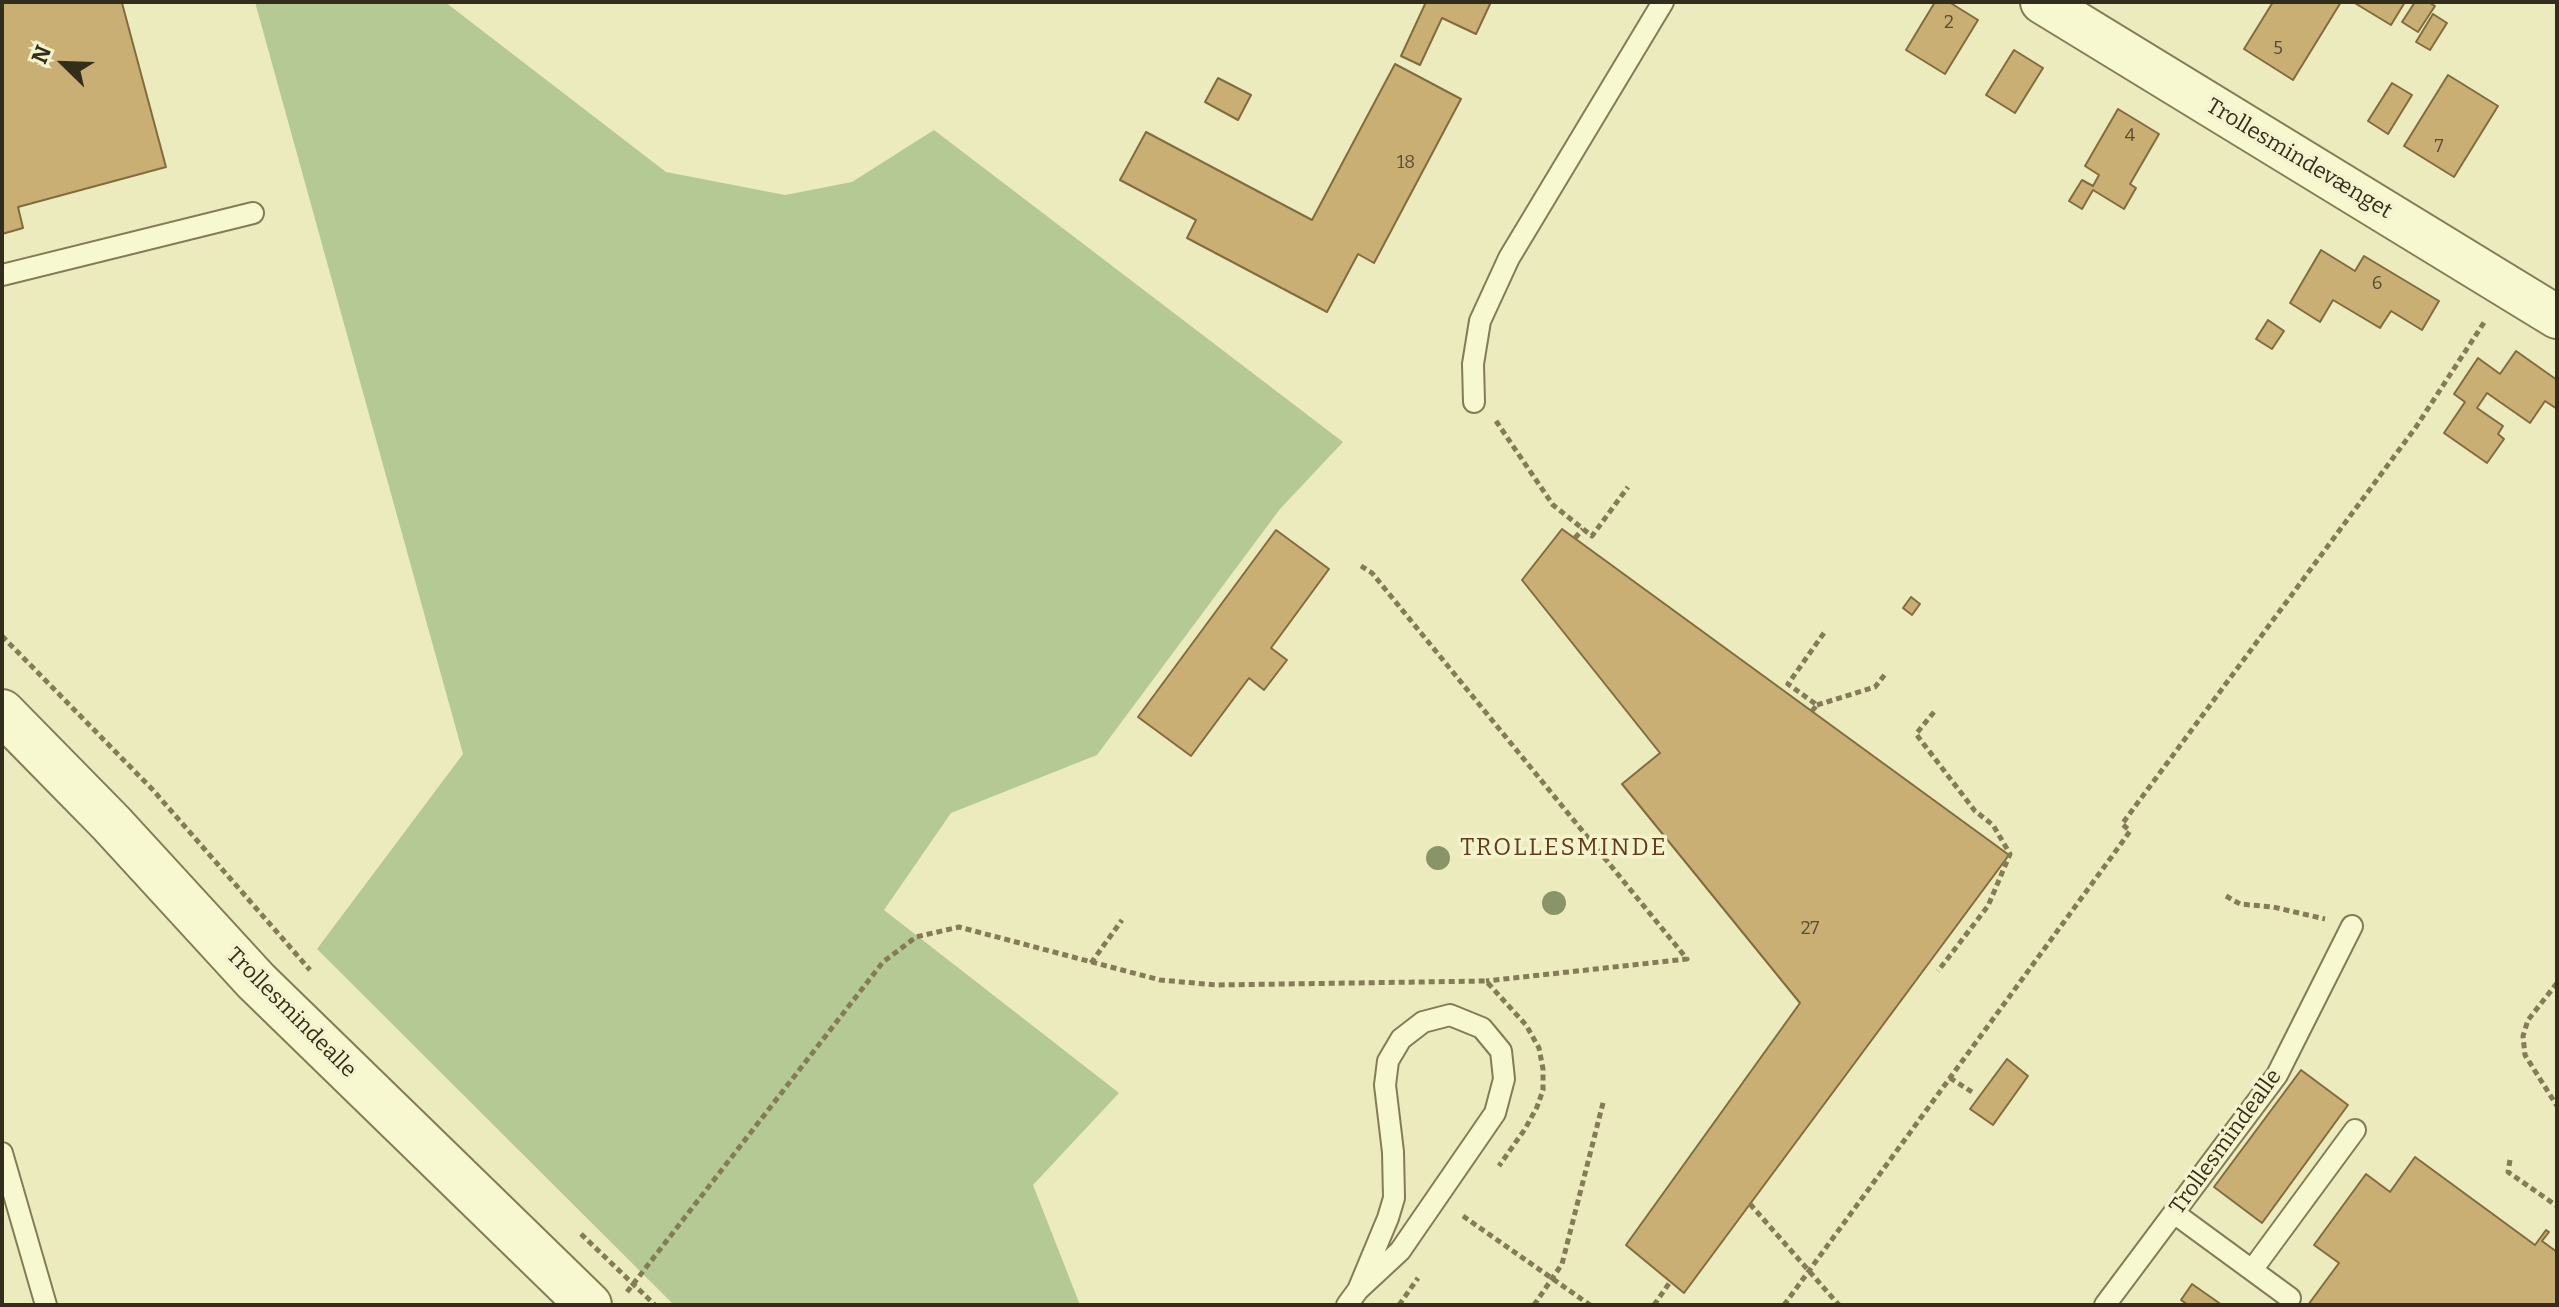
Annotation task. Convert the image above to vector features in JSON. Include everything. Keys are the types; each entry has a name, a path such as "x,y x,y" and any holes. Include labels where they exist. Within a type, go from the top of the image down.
{"street":[{"name":"Trollesmindevænget","path":"2042,2 2557,317"},
{"name":"Trollesmindealle","path":"2,712 111,823 256,981 607,1300"}],"lane":[{"path":"1474,402 1473,364 1480,321 1509,258 1663,2"},
{"path":"2,275 253,213"},
{"name":"Trollesmindealle","path":"2105,1305 2277,1075 2352,926"},
{"path":"1450,1015 1482,1028 1501,1051 1504,1079 1495,1113 1400,1251 1353,1298 1394,1198 1393,1152 1385,1085 1388,1061 1401,1039 1423,1022 1450,1015"},
{"path":"2252,1270 2355,1130"},
{"path":"2,1153 46,1305"},
{"path":"2174,1213 2290,1298"}],"path":[{"path":"1784,1305 2118,848 2130,831 2122,824 2416,427 2507,287"},
{"path":"1492,416 1553,505 1592,536 1628,487"},
{"path":"1575,538 1583,529"},
{"path":"607,1300 633,1284 883,962 916,937 959,927 1160,980 1216,985 1486,981 1687,959 1372,573 1361,566"},
{"path":"1817,705 1788,684 1826,630"},
{"path":"2,636 153,790 317,979"},
{"path":"1812,711 1817,705 1875,687 1886,673"},
{"path":"1934,712 1916,734 1975,811 1993,825 2010,854 1988,906 1938,971"},
{"path":"2226,896 2240,904 2273,907 2352,926"},
{"path":"1091,963 1122,920"},
{"path":"1486,981 1526,1025 1539,1048 1543,1069 1543,1090 1537,1107 1499,1166"},
{"path":"2557,983 2528,1020 2523,1036 2525,1055 2557,1106"},
{"path":"1950,1078 1972,1092"},
{"path":"1534,1305 1562,1264 1604,1099"},
{"path":"2510,1160 2508,1172 2557,1206"},
{"path":"1750,1204 1839,1305"},
{"path":"1454,1228 1463,1216 1590,1305"},
{"path":"580,1233 655,1305"},
{"path":"1399,1305 1427,1267"},
{"path":"1654,1305 1670,1282"}],"green space":[{"path":"255,2 445,2 666,172 785,195 852,182 934,130 1343,442 1280,509 1097,755 951,813 884,910 1119,1093 1033,1185 1080,1305 674,1305 317,949 463,754"}],"building":[{"path":"2,2 127,2 122,3 166,167 18,207 23,228 2,234"},
{"path":"1426,2 1491,2 1476,34 1442,18 1420,65 1401,56"},
{"path":"1935,2 1949,2 1978,20 1945,74 1906,50"},
{"path":"2273,2 2341,2 2293,80 2244,49"},
{"path":"2353,2 2405,2 2391,25"},
{"path":"2415,2 2428,2 2435,6 2418,32 2402,22"},
{"path":"2433,14 2447,23 2430,50 2416,42"},
{"path":"2014,50 2043,68 2015,113 1986,95"},
{"path":"1395,64 1461,99 1374,263 1358,254 1327,312 1187,238 1196,220 1120,180 1146,132 1312,220"},
{"path":"2448,75 2498,106 2454,177 2404,146"},
{"path":"1218,78 1251,95 1238,120 1205,102"},
{"path":"2392,83 2412,95 2388,134 2368,121"},
{"path":"2118,109 2159,134 2130,184 2136,188 2124,209 2093,190 2082,209 2069,201 2082,180 2093,186 2099,175 2085,166"},
{"path":"2321,250 2355,271 2364,256 2439,301 2422,330 2391,311 2380,328 2333,300 2320,322 2290,303"},
{"path":"2268,320 2284,331 2272,349 2256,339"},
{"path":"2516,351 2557,380 2557,409 2545,401 2530,423 2487,393 2477,408 2503,426 2498,434 2504,439 2487,463 2444,433 2465,402 2454,394 2478,358 2500,374"},
{"path":"1562,529 2009,855 1684,1293 1626,1245 1800,1003 1622,784 1660,753 1522,580"},
{"path":"1276,530 1329,569 1271,648 1287,660 1264,690 1249,678 1191,756 1138,717"},
{"path":"1911,597 1920,604 1912,615 1903,608"},
{"path":"2007,1059 2028,1076 1993,1125 1970,1109"},
{"path":"2301,1070 2348,1105 2262,1223 2214,1187"},
{"path":"2415,1157 2535,1245 2546,1230 2549,1232 2542,1241 2557,1252 2557,1305 2308,1305 2339,1263 2314,1245 2366,1174 2390,1192"},
{"path":"2192,1284 2222,1305 2188,1305 2181,1300"}],"district":[{"name":"TROLLESMINDE","path":"1564,848"}]}
